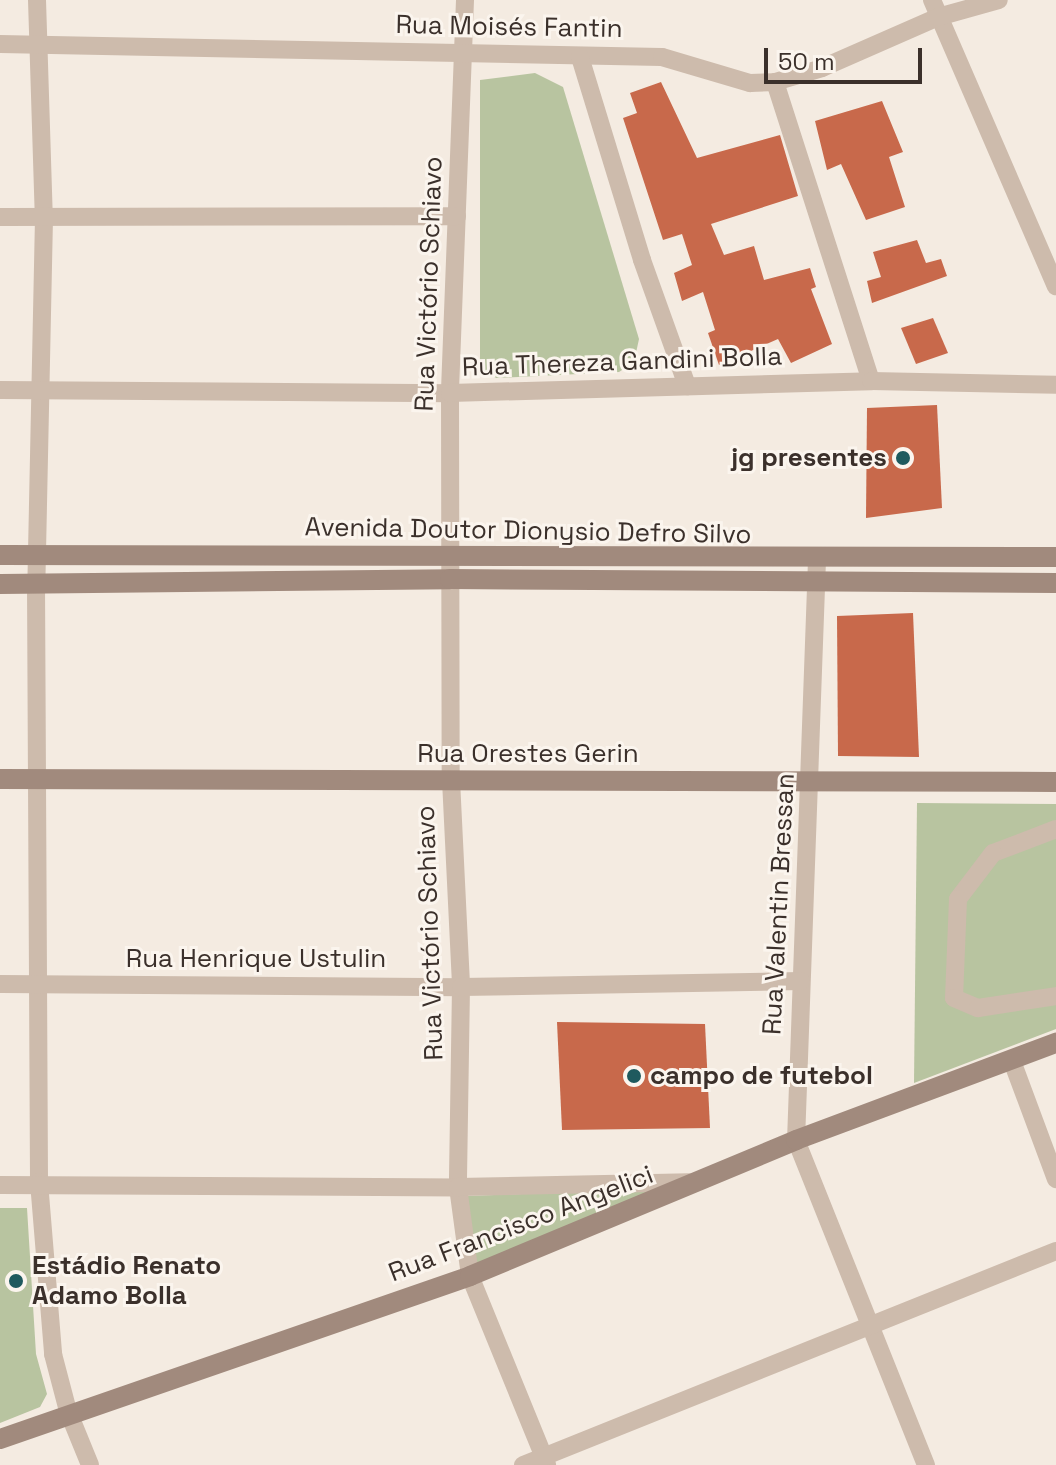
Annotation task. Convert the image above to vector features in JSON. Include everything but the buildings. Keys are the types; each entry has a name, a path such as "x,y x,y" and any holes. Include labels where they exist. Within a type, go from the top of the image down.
{"street":[{"path":"37,0 44,218 36,585 40,779 39,1182 53,1354 68,1411 90,1465"},
{"name":"Rua Victório Schiavo","path":"465,0 450,393 451,780 461,987 458,1187 470,1276 546,1461"},
{"name":"Rua Moisés Fantin","path":"0,44 291,46 464,55 662,57 750,83 775,82 822,68 935,9 999,0"},
{"path":"935,9 1056,286"},
{"path":"580,57 642,260 687,386"},
{"path":"775,82 871,381"},
{"path":"0,217 457,216"},
{"name":"Rua Thereza Gandini Bolla","path":"0,390 450,393 871,381 1055,386"},
{"name":"Avenida Doutor Dionysio Defro Silvo","path":"0,555 451,552 817,560 1056,557"},
{"name":"Rua Valentin Bressan","path":"817,560 796,1140 926,1465"},
{"name":"Avenida Doutor Dionysio Defro Silvo","path":"0,584 450,579 818,585 1056,583"},
{"name":"Rua Orestes Gerin","path":"0,779 1056,782"},
{"path":"1056,829 993,853 958,899 954,998 978,1008 1056,996"},
{"name":"Rua Henrique Ustulin","path":"0,984 461,987 801,981"},
{"name":"Rua Francisco Angelici","path":"0,1439 68,1411 470,1276 796,1140 1056,1043"},
{"path":"1012,1061 1056,1179"},
{"path":"0,1185 39,1182 458,1187 697,1182"},
{"path":"523,1465 546,1461 1056,1251"}],"green space":[{"path":"535,73 563,87 639,339 634,362 619,372 496,378 480,371 480,80"},
{"path":"917,803 1056,804 1056,1029 914,1083"},
{"path":"671,1189 475,1272 463,1196"},
{"name":"Estádio Renato Adamo Bolla","path":"0,1208 27,1208 36,1354 47,1394 40,1407 0,1423"}],"place":[{"name":"jg presentes","path":"903,458"},
{"name":"campo de futebol","path":"634,1076"},
{"name":"Estádio Renato Adamo Bolla","path":"16,1281"}]}
